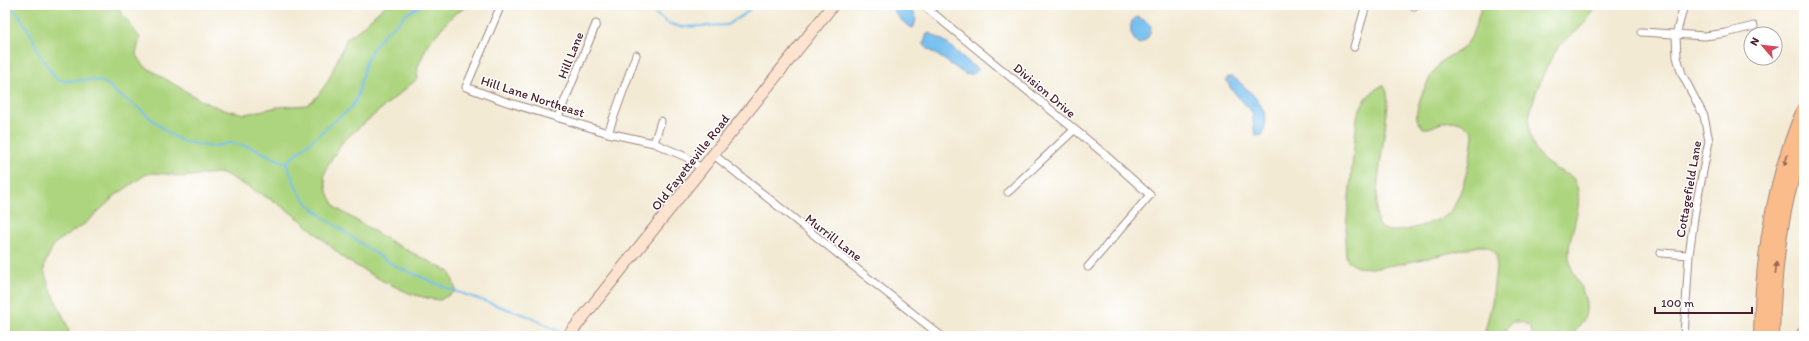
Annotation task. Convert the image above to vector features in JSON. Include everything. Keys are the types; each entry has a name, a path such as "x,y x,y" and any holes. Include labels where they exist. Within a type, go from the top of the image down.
{"highway":[{"path":"1768,336 1764,270 1772,216 1786,162 1804,110"},
{"path":"1768,336 1784,219 1793,179 1804,145"}],"street":[{"name":"Hill Lane Northeast","path":"501,5 466,87 504,101 608,133 654,143"},
{"name":"Old Fayetteville Road","path":"568,336 833,5"},
{"name":"Division Drive","path":"923,5 1102,152 1150,195 1088,267"},
{"path":"1354,47 1366,5"},
{"name":"Cottagefield Lane","path":"1684,5 1676,35 1676,49 1679,65 1686,83 1704,116 1709,141 1695,211 1689,255 1684,336"},
{"name":"Hill Lane","path":"558,117 596,24"},
{"path":"1641,32 1676,35 1715,35 1743,29"},
{"path":"608,133 636,55"},
{"path":"661,121 654,143 686,157 702,169"},
{"path":"1008,192 1074,130"},
{"name":"Murrill Lane","path":"714,155 941,336"},
{"path":"1661,253 1689,255"}],"green space":[{"path":"5,5 116,5 140,38 136,54 144,66 202,101 222,109 245,114 278,107 307,105 316,98 328,81 347,38 355,33 386,5 469,5 453,15 428,44 418,66 417,79 343,141 329,163 324,175 327,191 336,208 395,244 450,272 456,291 440,300 431,299 411,294 383,281 346,260 301,220 277,203 225,174 216,173 183,177 152,173 145,175 116,195 87,222 54,244 45,263 44,271 49,286 67,325 70,336 5,336"},
{"path":"1482,5 1594,5 1589,17 1560,46 1549,62 1539,85 1529,119 1530,135 1538,154 1547,163 1572,177 1575,181 1578,193 1577,212 1569,249 1569,258 1570,265 1582,290 1586,303 1586,314 1583,321 1572,336 1533,336 1530,326 1522,322 1512,322 1507,328 1505,336 1484,336 1492,302 1497,258 1492,249 1487,246 1479,246 1401,264 1372,268 1357,267 1348,261 1346,256 1345,239 1357,117 1367,98 1383,85 1387,91 1388,105 1378,181 1376,213 1378,225 1386,230 1392,231 1410,229 1446,216 1451,212 1456,203 1471,154 1473,134 1465,125 1453,121 1445,122 1429,128 1423,128 1417,119 1418,104 1434,71 1443,60 1462,49 1467,43 1473,33"}],"water":[{"path":"892,5 902,6 914,13 915,22 913,28 900,19"},
{"path":"1137,17 1146,21 1151,26 1148,37 1139,44 1132,36 1131,31 1132,21"},
{"path":"930,33 944,41 978,70 972,74 965,74 927,48 923,44 927,34"},
{"path":"1228,77 1233,77 1259,102 1265,117 1265,126 1262,135 1255,136 1252,112 1232,90 1226,80"}],"waterway":[{"path":"6,5 19,15 32,36 38,52 55,78 65,81 101,81 140,109 168,133 182,141 211,147 230,143 237,144 253,148 286,163 298,191 308,204 326,219 382,258 395,266 449,289 531,317 561,333"},
{"path":"286,163 350,109 357,98 366,61 373,48 384,34 401,20 404,15 423,5"},
{"path":"642,5 670,24 682,27 727,25 755,5"}]}
